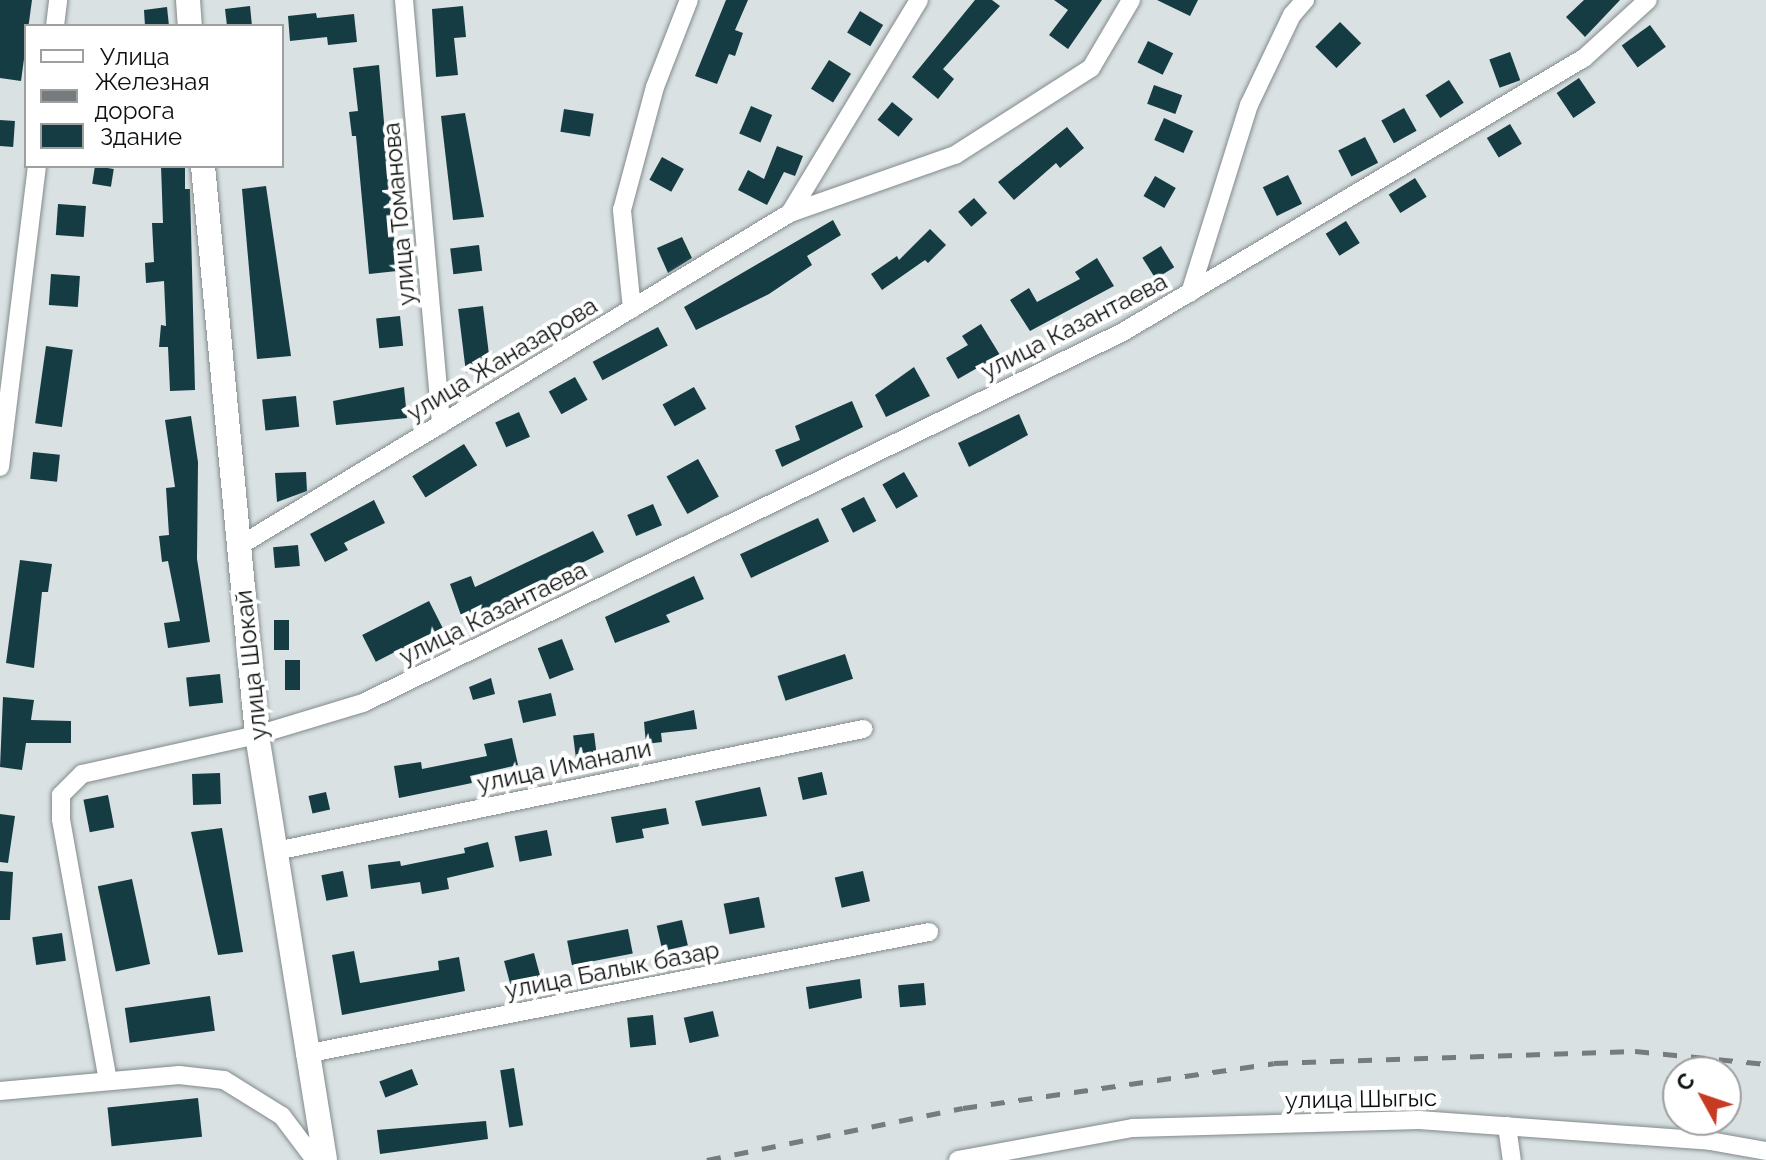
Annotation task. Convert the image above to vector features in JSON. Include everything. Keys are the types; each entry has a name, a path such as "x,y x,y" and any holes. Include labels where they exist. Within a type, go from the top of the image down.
{"street":[{"path":"55,24 58,0"},
{"path":"188,0 190,24"},
{"name":"улица Томанова","path":"404,0 441,424"},
{"path":"632,309 622,210 655,87 689,0"},
{"name":"улица Жаназарова","path":"790,213 919,0"},
{"name":"улица Жаназарова","path":"239,546 790,213 955,155 1091,68 1131,0"},
{"name":"улица Казантаева","path":"1190,293 1249,105 1292,15 1305,0"},
{"name":"улица Казантаева","path":"108,1081 61,795 82,774 257,735 363,703 1123,332 1584,58 1648,0"},
{"path":"0,467 37,168"},
{"name":"улица Шокай","path":"203,168 257,735 305,1054 325,1160"},
{"name":"улица Иманали","path":"276,851 863,729"},
{"name":"улица Балык базар","path":"305,1054 929,932"},
{"path":"0,1091 179,1075 224,1080 282,1116 315,1160"},
{"name":"улица Шыгыс","path":"958,1160 1133,1128 1419,1120 1710,1141 1766,1151"},
{"path":"1507,1126 1512,1160"}],"building":[{"path":"0,0 32,0 29,24 24,24 21,81 0,78"},
{"path":"726,0 748,0 735,30 743,33 735,56 729,54 717,84 695,76"},
{"path":"975,0 992,0 1000,6 943,69 954,79 938,99 912,77"},
{"path":"1054,0 1102,0 1068,49 1049,35 1068,10"},
{"path":"1157,0 1198,0 1190,16"},
{"path":"1584,0 1620,0 1585,37 1566,17"},
{"path":"250,6 252,24 227,24 225,9"},
{"path":"463,6 466,37 454,38 458,75 436,77 432,9"},
{"path":"167,7 169,24 145,24 144,10"},
{"path":"860,11 883,25 870,46 847,32"},
{"path":"316,13 317,18 354,14 357,42 328,45 327,37 290,41 288,16"},
{"path":"1340,22 1361,43 1336,68 1315,47"},
{"path":"1650,25 1666,47 1638,67 1622,46"},
{"path":"1148,41 1173,53 1163,75 1137,63"},
{"path":"1510,52 1520,80 1500,88 1489,60"},
{"path":"829,60 851,74 833,103 811,89"},
{"path":"379,65 397,271 369,274 356,136 352,136 349,112 358,111 353,68"},
{"path":"1579,78 1596,103 1573,118 1557,93"},
{"path":"1449,80 1464,103 1440,118 1426,95"},
{"path":"1154,85 1182,95 1175,114 1147,104"},
{"path":"892,102 913,119 899,137 878,120"},
{"path":"751,106 772,115 760,143 739,134"},
{"path":"1404,108 1417,131 1394,143 1381,121"},
{"path":"564,109 594,114 590,136 560,132"},
{"path":"465,113 484,217 453,220 441,116"},
{"path":"1164,118 1193,131 1183,153 1154,140"},
{"path":"0,120 15,121 13,147 0,146"},
{"path":"1510,124 1522,144 1499,158 1487,138"},
{"path":"1067,127 1084,148 1060,168 1056,163 1014,200 998,182"},
{"path":"1365,137 1378,163 1351,176 1338,151"},
{"path":"777,146 803,156 795,176 784,172 767,205 738,190 748,170 764,179"},
{"path":"662,157 684,169 671,192 649,180"},
{"path":"95,168 114,169 111,187 92,184"},
{"path":"161,168 185,168 185,189 190,189 195,390 170,391 168,347 159,347 161,325 166,326 164,281 146,283 145,263 154,262 152,223 163,223"},
{"path":"1288,175 1302,204 1277,216 1263,187"},
{"path":"1155,176 1176,188 1164,208 1144,196"},
{"path":"1415,178 1427,197 1400,213 1389,194"},
{"path":"266,186 291,356 257,359 242,189"},
{"path":"974,198 987,213 971,227 958,212"},
{"path":"58,204 86,206 84,237 56,235"},
{"path":"833,220 841,235 807,256 812,265 769,294 696,330 684,307"},
{"path":"1346,221 1360,243 1339,256 1326,234"},
{"path":"930,229 946,245 928,263 925,260 882,290 871,274 897,256 899,260"},
{"path":"682,237 692,258 668,273 657,248"},
{"path":"479,245 482,271 453,274 450,249"},
{"path":"1161,246 1174,267 1156,279 1142,258"},
{"path":"1097,258 1114,286 1030,331 1010,300 1029,288 1037,302 1080,279 1075,272"},
{"path":"51,274 80,276 78,307 49,305"},
{"path":"483,306 491,370 466,373 458,309"},
{"path":"400,316 403,346 379,348 376,319"},
{"path":"981,324 1000,355 958,379 946,358 968,345 962,336"},
{"path":"658,327 668,346 603,380 593,362"},
{"path":"46,346 73,350 62,427 35,423"},
{"path":"914,367 930,396 886,417 875,395"},
{"path":"575,377 588,400 561,414 549,392"},
{"path":"404,387 407,418 336,425 333,401"},
{"path":"694,387 706,409 675,426 663,404"},
{"path":"296,396 299,427 265,430 262,400"},
{"path":"852,401 863,427 782,467 775,450 800,440 795,426"},
{"path":"519,412 530,437 506,447 495,423"},
{"path":"1019,414 1028,435 969,467 958,443"},
{"path":"191,416 198,462 197,559 210,642 168,648 164,623 180,621 168,561 162,562 159,536 169,535 166,488 175,487 165,420"},
{"path":"464,444 477,465 426,498 412,476"},
{"path":"33,452 60,455 57,482 30,479"},
{"path":"698,459 719,497 687,514 667,476"},
{"path":"306,472 307,491 277,502 275,473"},
{"path":"904,472 918,496 896,509 882,484"},
{"path":"864,497 876,521 853,533 841,509"},
{"path":"374,500 385,523 344,543 348,550 325,562 310,534"},
{"path":"653,504 662,525 636,536 627,515"},
{"path":"818,518 829,542 751,578 740,554"},
{"path":"593,531 604,552 463,621 450,584 471,576 475,587"},
{"path":"298,545 300,566 275,568 273,547"},
{"path":"20,560 52,564 48,592 42,592 34,668 6,663"},
{"path":"694,576 704,599 666,615 670,622 615,643 605,617"},
{"path":"429,601 443,628 376,662 362,635"},
{"path":"274,620 289,620 289,650 274,650"},
{"path":"562,639 574,670 550,679 538,648"},
{"path":"845,654 853,679 786,701 777,676"},
{"path":"285,660 300,660 300,690 285,690"},
{"path":"220,674 223,703 189,706 186,678"},
{"path":"491,678 495,694 473,700 469,687"},
{"path":"551,693 556,715 523,723 518,701"},
{"path":"3,697 34,700 31,720 71,721 71,743 26,743 22,770 0,767"},
{"path":"694,710 697,729 661,733 662,742 646,744 644,722"},
{"path":"594,733 597,757 576,759 573,736"},
{"path":"512,738 518,765 470,776 472,783 399,798 394,766 421,762 422,769 487,756 484,744"},
{"path":"822,772 827,794 803,800 798,778"},
{"path":"220,773 221,804 193,805 192,774"},
{"path":"760,787 767,816 702,826 695,801"},
{"path":"326,792 330,810 313,814 308,796"},
{"path":"108,795 114,827 90,832 83,800"},
{"path":"666,808 669,824 642,829 644,838 616,843 611,817"},
{"path":"0,814 15,816 8,863 0,862"},
{"path":"222,828 243,952 218,955 191,832"},
{"path":"547,830 552,856 520,862 515,836"},
{"path":"488,842 494,867 447,878 449,889 422,894 420,882 371,889 368,865 400,861 401,866 465,853 464,848"},
{"path":"0,871 13,872 10,920 0,920"},
{"path":"343,871 348,897 326,901 321,875"},
{"path":"863,871 870,901 842,908 835,878"},
{"path":"132,879 150,964 116,971 98,886"},
{"path":"759,897 765,927 730,934 724,904"},
{"path":"682,920 688,945 663,951 657,926"},
{"path":"628,929 633,954 572,965 567,941"},
{"path":"62,933 66,961 36,965 32,937"},
{"path":"354,951 360,983 439,970 438,961 459,957 465,991 342,1015 332,955"},
{"path":"534,953 540,976 510,984 504,961"},
{"path":"860,979 862,998 809,1009 806,987"},
{"path":"924,983 926,1005 900,1007 898,985"},
{"path":"210,996 215,1031 130,1043 125,1008"},
{"path":"713,1011 719,1036 690,1043 684,1018"},
{"path":"653,1015 656,1045 630,1048 627,1018"},
{"path":"514,1068 523,1125 509,1127 500,1070"},
{"path":"412,1069 418,1085 385,1097 379,1082"},
{"path":"198,1098 202,1137 112,1146 107,1108"},
{"path":"486,1121 488,1139 380,1154 377,1130"}],"railway":[{"path":"707,1160 963,1108 1274,1063 1635,1051 1766,1064"}]}
